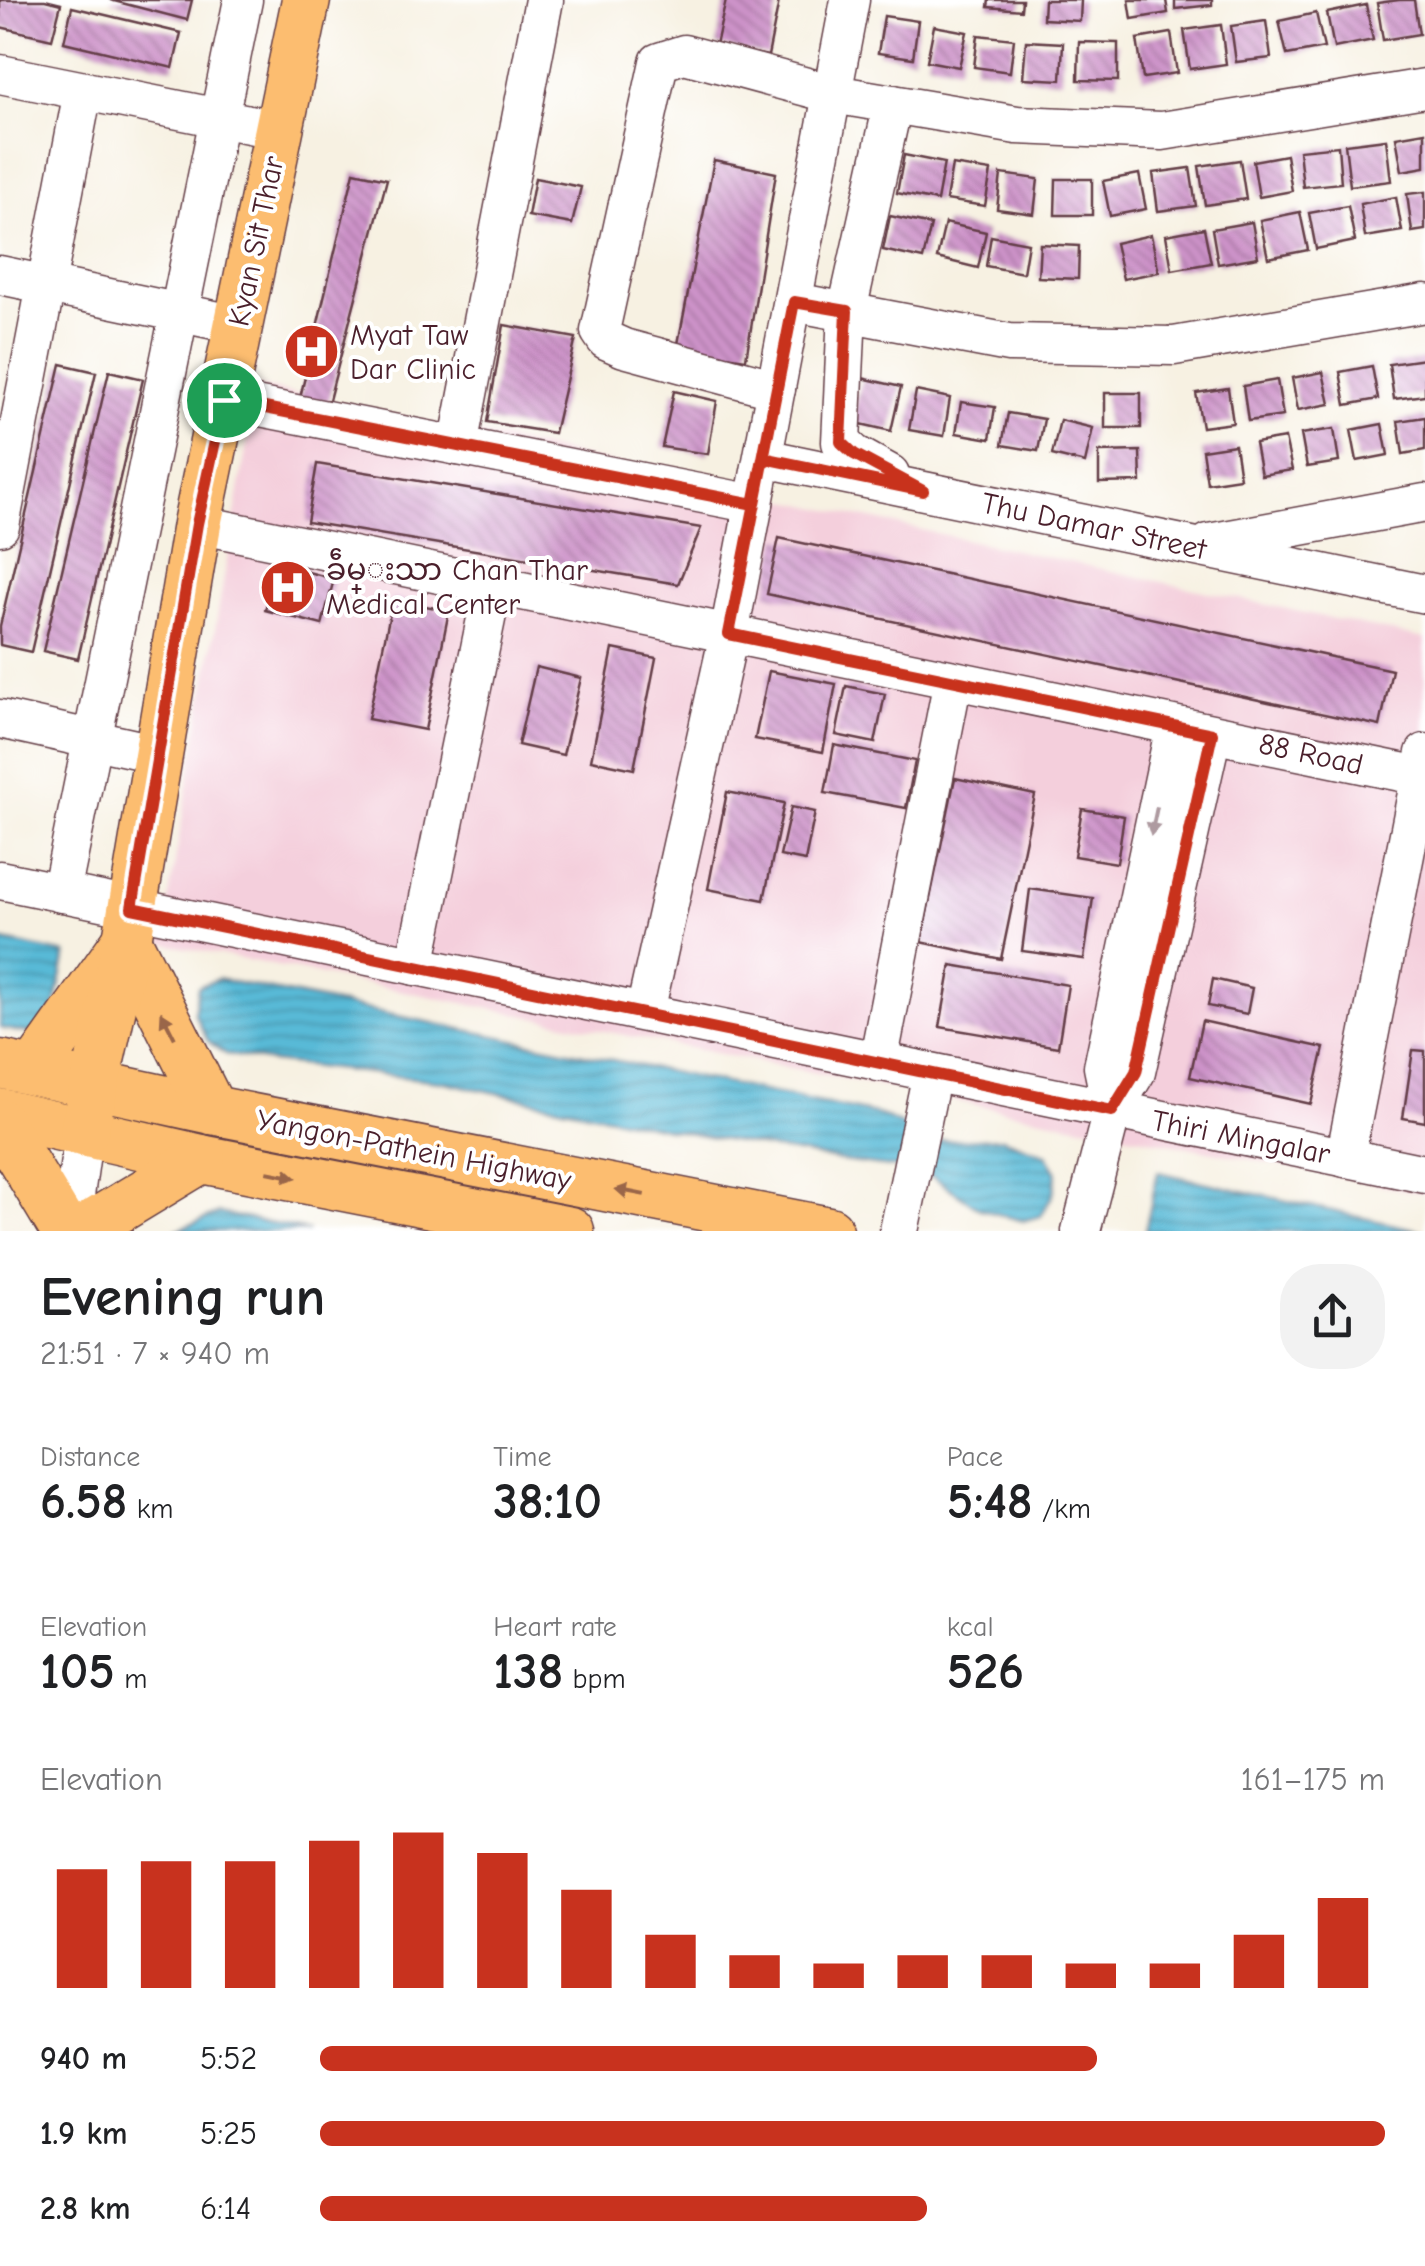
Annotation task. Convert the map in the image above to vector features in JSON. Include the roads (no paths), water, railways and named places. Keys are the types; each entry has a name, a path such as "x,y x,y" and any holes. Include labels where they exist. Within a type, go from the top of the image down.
{"main road":[{"name":"Kyan Sit Thar","path":"84,1131 129,924 197,524 306,0"},
{"path":"17,1067 129,924 212,1110"},
{"name":"Yangon-Pathein Highway","path":"17,1067 212,1110 829,1231"},
{"name":"Yangon-Pathein Highway","path":"0,1113 201,1159 570,1231"},
{"path":"0,1123 68,1231"},
{"path":"82,1231 201,1159"}],"street":[{"path":"62,893 243,0"},
{"path":"458,446 544,0"},
{"path":"645,1012 729,634 850,0"},
{"path":"776,389 624,348 606,340 600,331 659,62 684,54 832,94 1017,125 1162,131 1425,88"},
{"path":"0,74 279,130"},
{"path":"0,526 83,91"},
{"path":"894,104 847,311 841,442 854,454 923,491"},
{"path":"0,275 238,326"},
{"path":"794,302 1009,343 1174,346 1425,302"},
{"path":"224,400 754,504"},
{"name":"Thu Damar Street","path":"764,458 1425,594"},
{"path":"1192,546 1425,503"},
{"name":"88 Road","path":"197,524 1212,734 1423,769"},
{"path":"415,966 493,586"},
{"path":"878,1062 954,680"},
{"path":"0,719 158,754"},
{"path":"1154,909 1174,726"},
{"path":"1081,1231 1112,1111 1104,1067 1212,734"},
{"path":"1345,1158 1423,769"},
{"name":"Thiri Mingalar","path":"0,880 62,893 129,924 415,966 1425,1174"},
{"path":"899,1231 932,1073"},
{"path":"68,1231 84,1131"}],"water":[{"path":"0,940 66,954 49,1037 0,1028"},
{"path":"218,979 880,1115 936,1141 1002,1138 1046,1154 1057,1172 1053,1194 1041,1216 1023,1221 980,1209 933,1177 899,1168 692,1134 440,1081 226,1054 208,1041 194,1013 198,987"},
{"path":"1158,1172 1422,1231 1145,1231"},
{"path":"219,1213 309,1231 175,1231"}],"place":[{"name":"Myat Taw Dar Clinic","path":"311,352"},
{"name":"ခဵမ္းသာ Chan Thar Medical Center","path":"287,587"}]}
